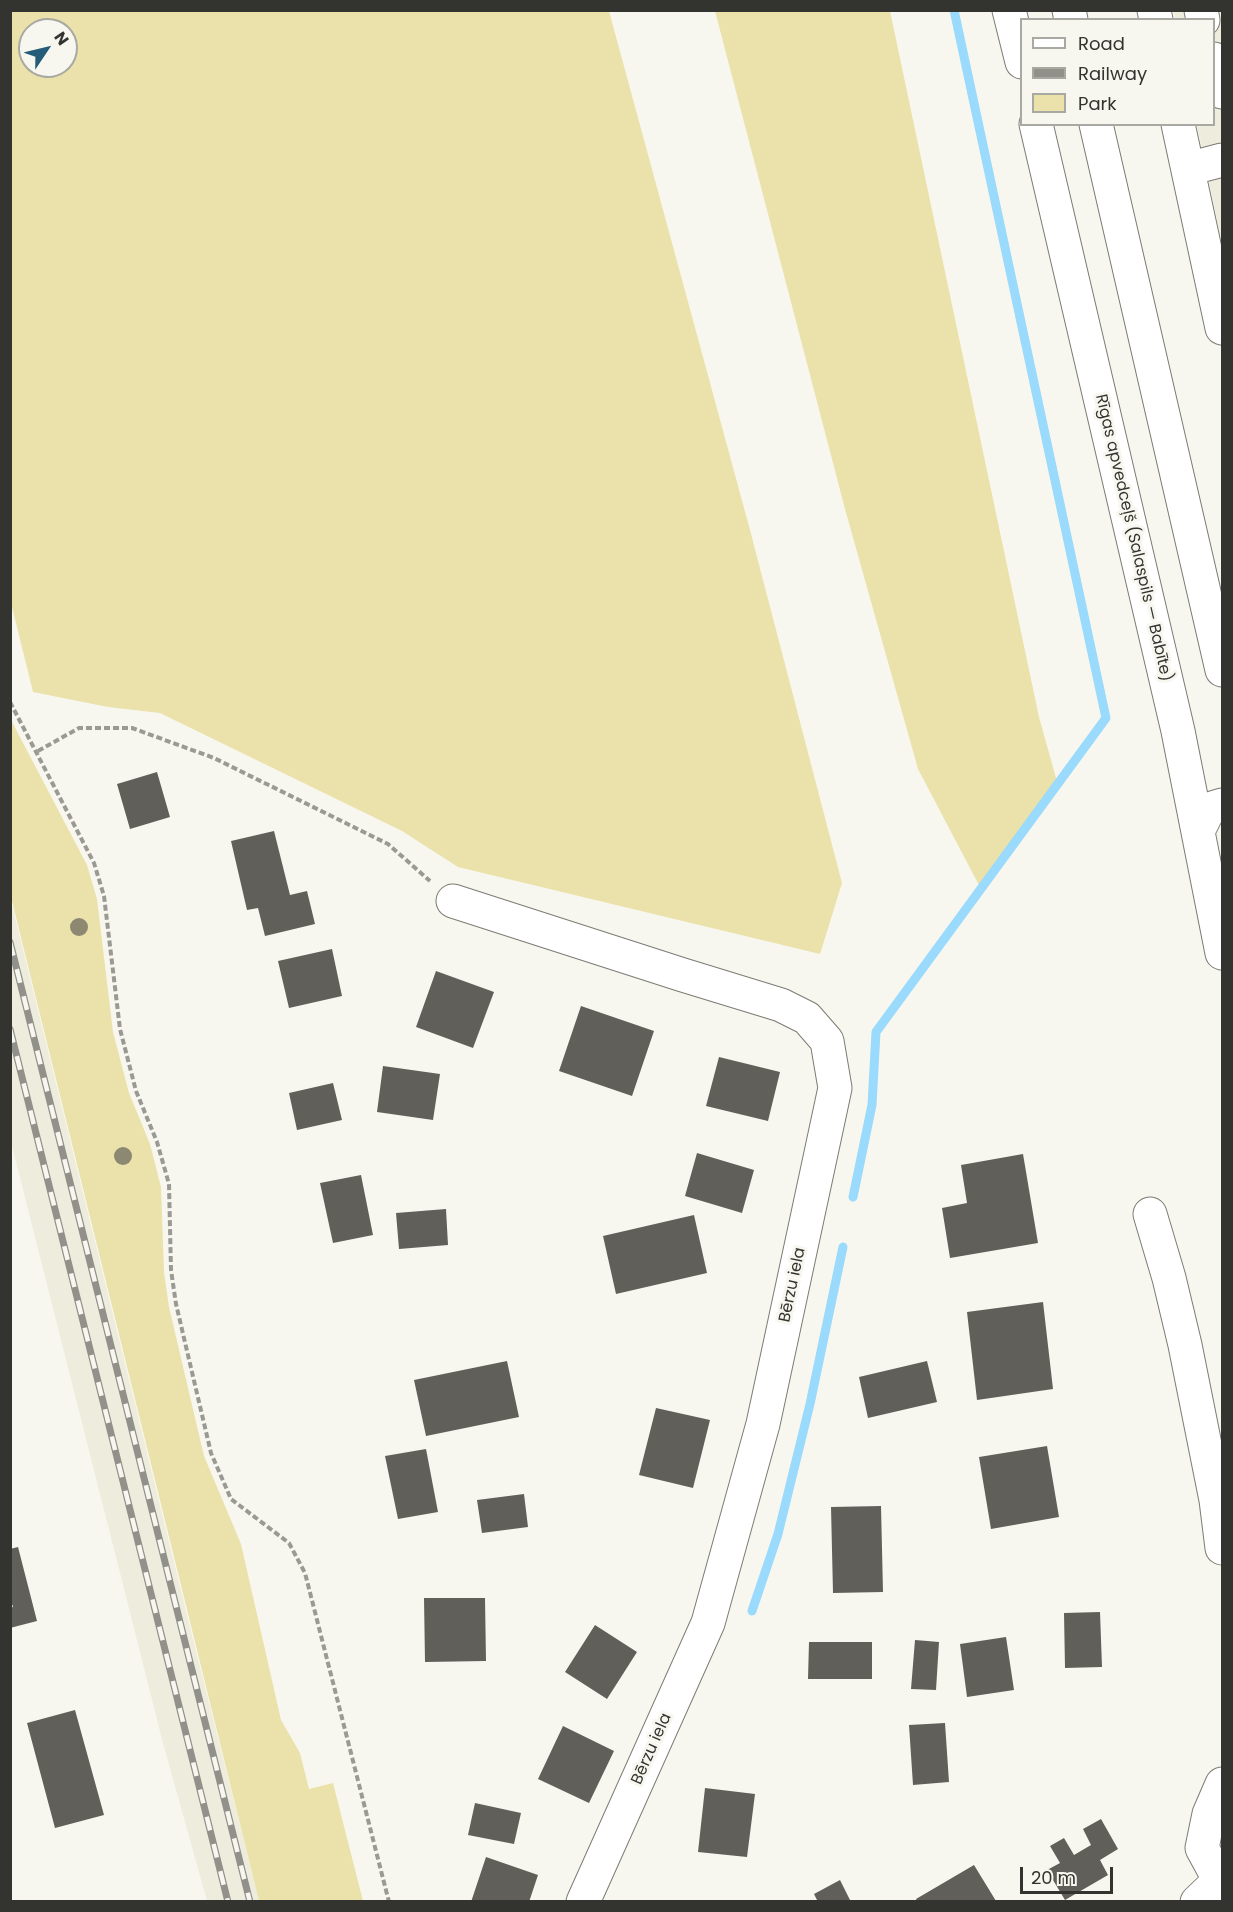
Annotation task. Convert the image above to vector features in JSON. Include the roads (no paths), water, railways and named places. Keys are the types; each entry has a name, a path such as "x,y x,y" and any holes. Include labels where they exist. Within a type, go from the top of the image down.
{"main road":[{"path":"1009,10 1020,54"},
{"path":"1215,63 1222,93"},
{"name":"Rīgas apvedceļš (Salaspils — Babīte)","path":"1036,126 1178,731 1222,953"},
{"path":"1096,126 1222,670"},
{"path":"1178,126 1222,328"},
{"path":"1188,169 1222,159"},
{"path":"1198,831 1209,809 1222,805"},
{"name":"Bērzu iela","path":"453,901 781,1005 807,1018 827,1041 835,1089 763,1424 708,1623 583,1902"},
{"path":"1150,1214 1169,1278 1185,1345 1222,1548"},
{"path":"1213,1887 1202,1848 1209,1814 1222,1784"}],"waterway":[{"path":"853,1197 872,1105 876,1032 1106,718 954,10"},
{"path":"752,1611 778,1534 810,1404 843,1247"}],"railway":[{"path":"10,942 250,1902"},
{"path":"10,1029 228,1902"}]}
